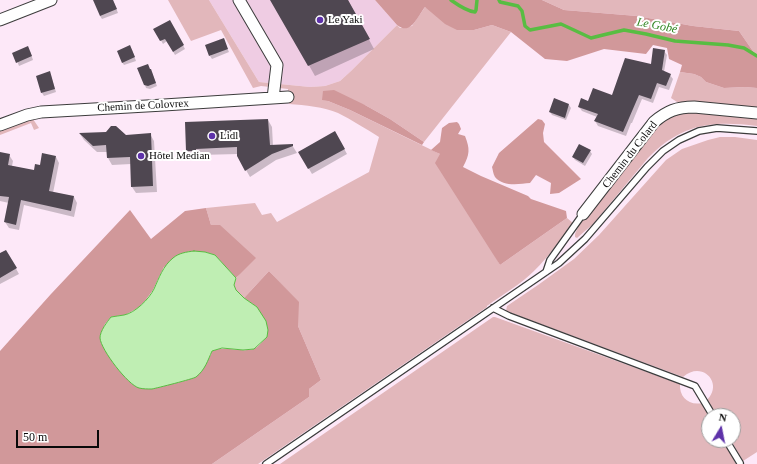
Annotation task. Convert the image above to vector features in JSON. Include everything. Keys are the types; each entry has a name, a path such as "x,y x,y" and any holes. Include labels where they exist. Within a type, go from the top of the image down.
{"street":[{"path":"0,20 51,0"},
{"path":"239,0 277,65 273,98"},
{"name":"Chemin de Colovrex","path":"0,125 27,115 41,112 288,97"},
{"name":"Chemin du Colard","path":"583,214 654,122 662,115 685,107 757,113"}],"lane":[{"path":"266,464 559,263 585,239 663,150 679,140 699,131 717,128 757,131"},
{"path":"546,272 550,260 583,214"},
{"path":"493,308 509,316 696,386 708,408"},
{"path":"731,448 740,463"}],"shaded area":[{"path":"168,0 209,0 259,82 310,87 325,86 340,81 397,25 400,28 412,26 425,7 474,30 492,25 511,32 424,142 390,119 365,105 322,100 350,110 440,154 500,265 567,218 573,223 545,260 523,280 487,307 258,464 212,464 309,397 309,389 321,380 298,326 298,302 269,271 244,298 238,293 234,286 234,282 242,271 255,258 211,225 206,208 255,203 262,215 271,213 277,222 369,172 379,137 333,111 289,104 288,89 261,86 253,88 221,30 191,41"},
{"path":"209,0 375,0 397,25 340,81 325,86 310,87 259,82"},
{"path":"375,0 542,0 564,10 637,16 693,26 739,31 757,57 757,88 724,88 706,82 701,77 694,74 680,72 682,65 669,59 667,48 653,45 646,54 604,49 567,61 545,59 511,32 492,25 474,30 457,30 445,24 425,7 410,27 402,28 397,25"},
{"path":"542,0 757,0 757,57 739,31 693,26 637,16 564,10"},
{"path":"680,72 694,74 701,77 706,82 724,88 757,88 757,109 677,102 671,98"},
{"path":"334,90 390,119 424,142 422,145 350,110 322,100 323,91"},
{"path":"682,111 757,116 757,126 740,124 711,125 685,131 672,138 648,158 593,224 577,238 575,237 580,223 660,122"},
{"path":"33,119 39,128 34,130 31,123 0,135 0,131"},
{"path":"538,119 542,120 545,124 543,133 544,142 581,179 559,193 550,194 551,183 536,175 530,183 507,184 498,180 493,173 492,167 499,153"},
{"path":"457,122 461,129 458,134 465,136 468,144 468,155 463,167 528,196 531,199 566,211 567,218 500,265 435,163 440,154 431,150 440,142 442,128 449,123"},
{"path":"720,137 735,137 757,140 757,452 743,461 736,448 741,448 741,408 712,408 707,400 712,393 712,381 703,372 690,372 683,377 506,311 507,306 574,259 599,235 666,160 682,149"},
{"path":"206,208 211,225 220,225 256,258 236,278 215,255 205,252 164,267 153,290 138,308 125,315 111,317 105,324 100,337 102,344 210,356 212,351 217,349 248,350 255,348 259,346 267,337 257,307 244,298 269,271 299,302 298,326 321,380 309,389 309,397 212,464 0,464 0,351 130,210 151,239 185,211"},
{"path":"194,251 215,255 236,278 234,285 236,290 257,307 266,321 268,330 267,337 254,349 243,350 222,348 212,351 204,368 196,377 152,389 139,388 128,381 110,358 100,338 101,332 111,317 133,312 145,301 152,293 164,268 175,256 185,252"},
{"path":"495,317 680,384 681,393 686,400 697,404 702,403 705,408 701,408 701,448 727,448 736,464 280,464"}],"building":[{"path":"93,0 113,0 117,9 100,16"},
{"name":"Le Yaki","path":"270,0 348,0 370,39 308,66"},
{"path":"170,20 184,45 173,52 165,39 160,41 153,29"},
{"path":"224,38 228,49 209,56 205,45"},
{"path":"130,45 135,57 122,63 117,51"},
{"path":"28,46 32,56 16,63 12,53"},
{"path":"653,48 665,50 662,70 671,74 666,86 657,83 651,99 639,95 623,132 594,121 598,114 578,107 581,98 588,101 593,88 612,95 625,58 651,64"},
{"path":"148,64 156,83 148,86 144,85 137,68"},
{"path":"50,71 55,89 41,93 36,76"},
{"path":"554,98 569,104 565,118 549,112"},
{"path":"268,119 270,145 293,144 293,146 272,154 245,171 237,156 237,147 196,149 196,151 186,151 185,122"},
{"name":"Hôtel Median","path":"111,126 116,126 126,135 151,133 153,186 131,187 130,157 107,158 106,145 93,146 79,133 106,132"},
{"path":"335,131 345,149 308,169 298,152"},
{"path":"579,144 591,150 583,163 572,157"},
{"path":"0,152 10,154 8,165 34,170 35,164 40,165 42,153 56,156 49,191 74,196 71,211 21,200 16,225 4,222 9,197 0,196"},
{"path":"6,250 17,268 0,278 0,253"}],"waterway":[{"name":"Le Gobé","path":"451,0 459,6 475,12 477,0"},
{"name":"Le Gobé","path":"499,0 500,2 518,6 522,11 525,26 530,30 561,24 591,38 624,30 675,41 728,45 744,48 757,56"}],"place":[{"name":"Le Yaki","path":"320,20"},
{"name":"Lidl","path":"212,136"},
{"name":"Hôtel Median","path":"141,156"}]}
